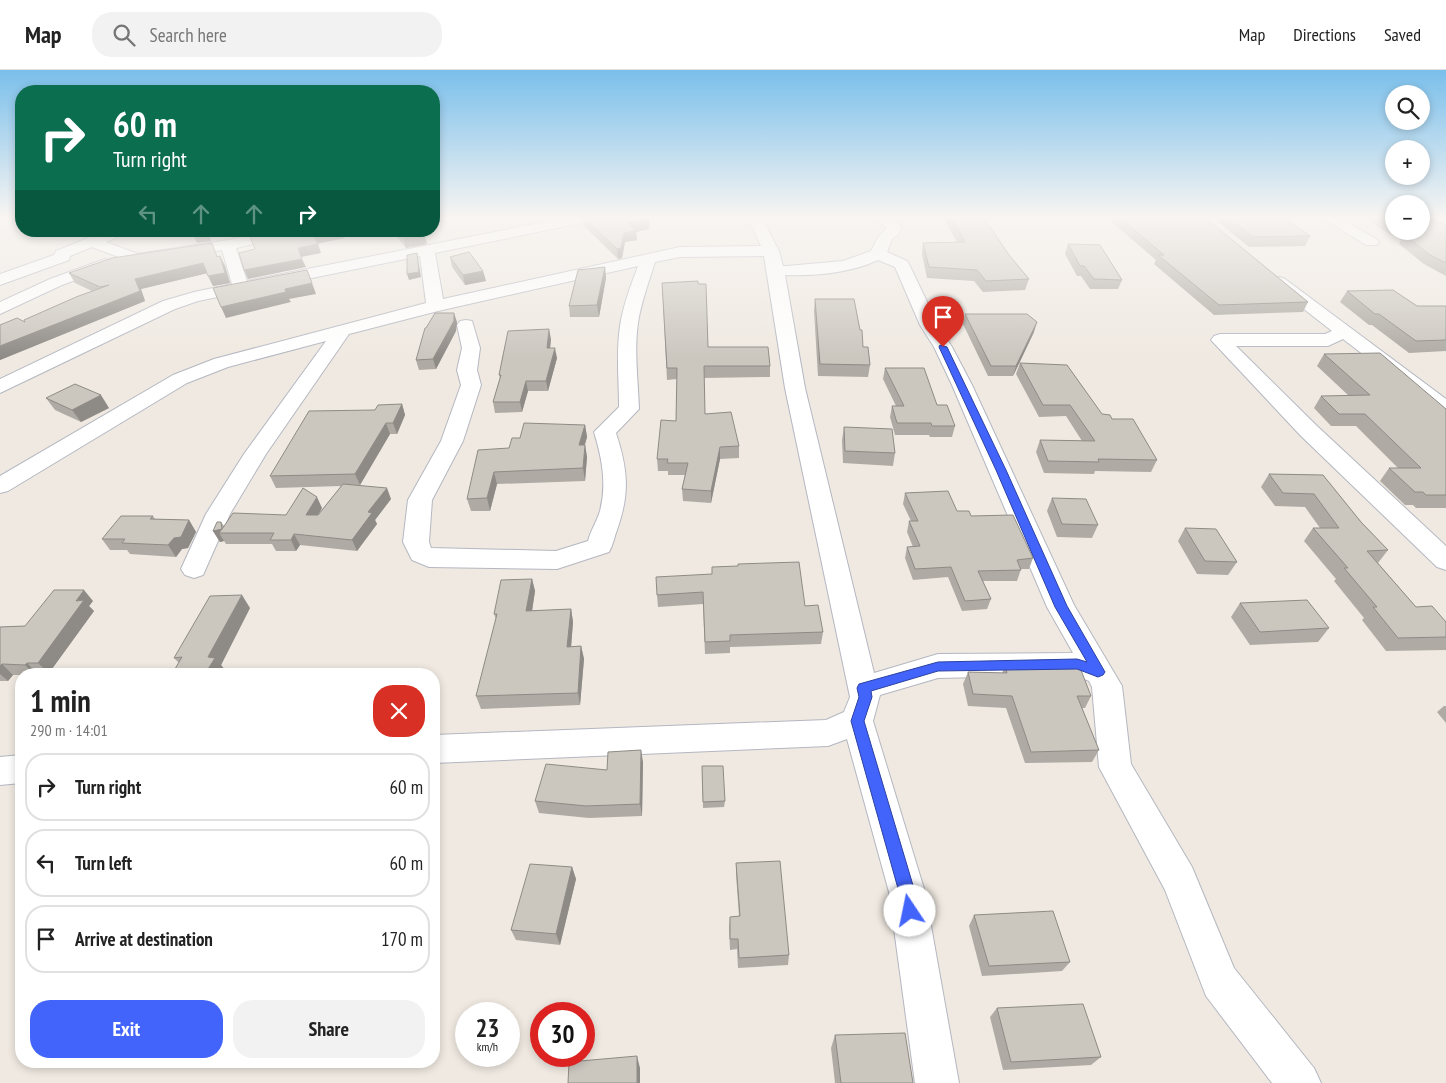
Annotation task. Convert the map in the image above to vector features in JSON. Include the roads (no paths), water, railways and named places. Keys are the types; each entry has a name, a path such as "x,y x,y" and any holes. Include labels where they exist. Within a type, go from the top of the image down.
{"street":[{"path":"0,280 48,263"},
{"path":"0,309 56,282 108,263"},
{"path":"234,263 241,287"},
{"path":"0,387 170,305 194,296 360,263"},
{"path":"429,263 435,306"},
{"path":"0,486 180,380 221,363 435,306 637,263"},
{"path":"466,325 471,348 468,370 471,385 452,441 420,500 416,542 421,554 429,558 557,560 600,546 602,532 611,512 617,475 605,432 629,409 627,352 629,324 632,307 647,263"},
{"path":"775,263 795,388 860,704 907,892 937,1083"},
{"path":"782,263 802,271 850,263"},
{"path":"899,263 929,325 943,347 962,385 1061,607 1107,686 1115,767 1179,880 1220,982 1299,1083"},
{"path":"1268,273 1446,409"},
{"path":"194,569 218,514 255,454 343,330"},
{"path":"1344,332 1328,340 1220,340 1309,432 1446,561"},
{"path":"440,749 828,733 860,704 938,666 1077,664 1098,672"},
{"path":"0,771 15,770"}]}
